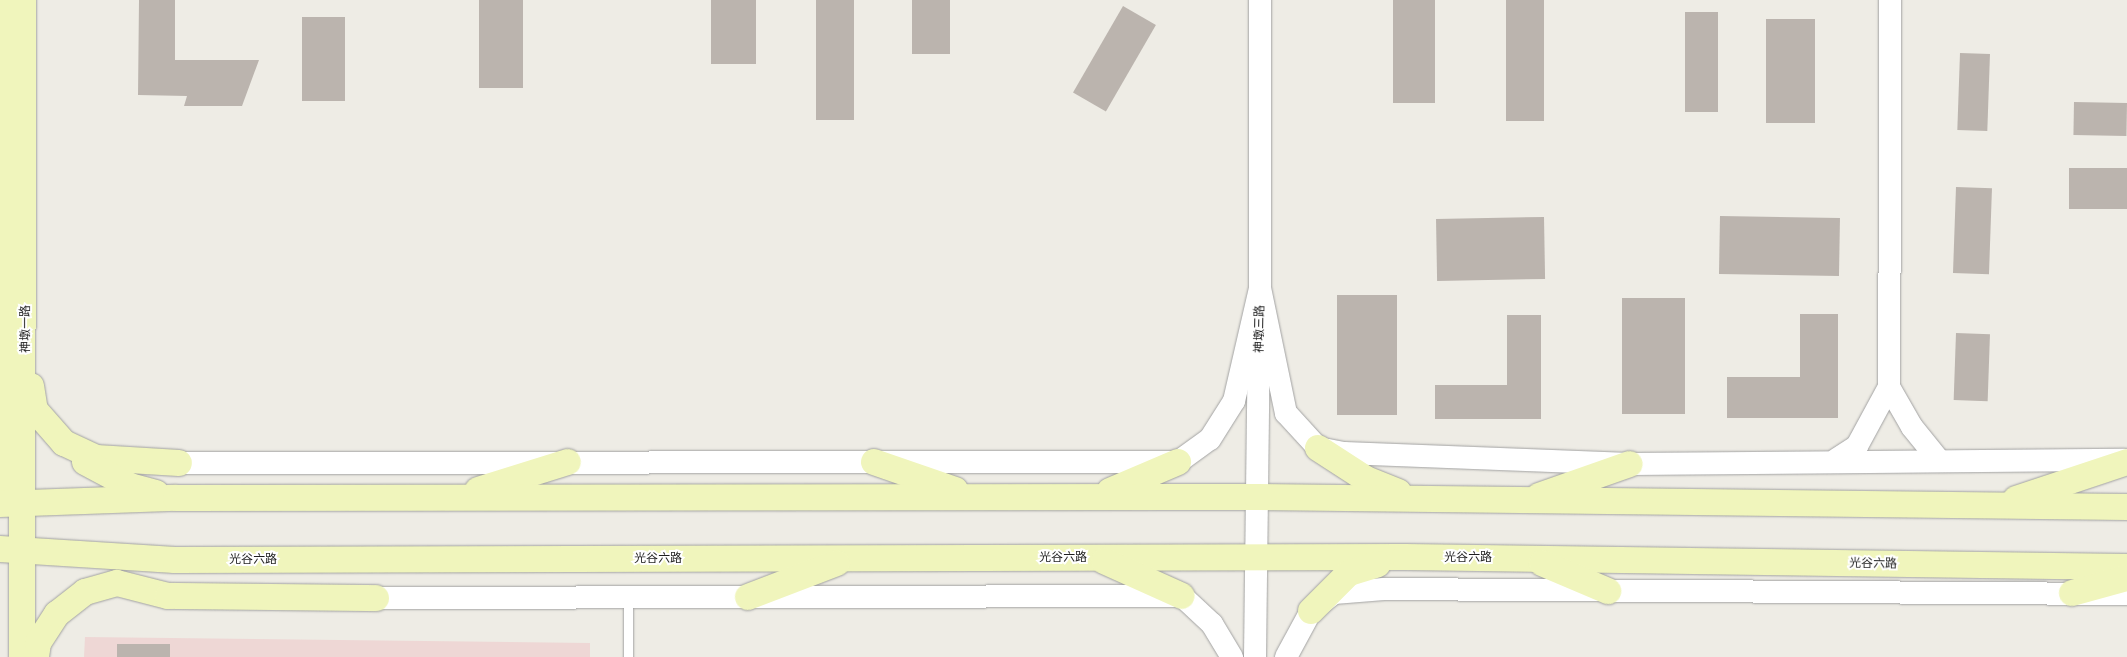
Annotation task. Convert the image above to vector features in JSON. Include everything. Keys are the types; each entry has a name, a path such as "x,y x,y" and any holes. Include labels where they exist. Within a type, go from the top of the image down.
{"main road":[{"name":"神墩一路","path":"1,0 9,348 10,549 6,657"},
{"name":"神墩一路","path":"9,348 23,0"},
{"path":"9,348 35,410 64,443 90,468 130,486 176,498"},
{"path":"64,443 96,458 179,463"},
{"path":"1318,448 1366,479 1410,497"},
{"path":"1997,506 2127,461"},
{"path":"450,498 568,462"},
{"path":"874,462 974,497"},
{"path":"1096,497 1178,462"},
{"path":"1522,502 1630,464"},
{"path":"10,505 176,498 1257,496 1410,497 1522,502 2127,508"},
{"name":"神墩一路","path":"10,549 22,657"},
{"name":"光谷六路","path":"10,549 174,560 1405,557 2127,567"},
{"path":"1094,557 1182,596"},
{"path":"1311,611 1349,572 1405,557"},
{"path":"36,657 38,643 57,614 88,576 124,558 174,560"},
{"path":"748,597 852,558"},
{"path":"1530,558 1608,592"},
{"path":"284,559 376,598"},
{"path":"2072,593 2127,578"},
{"path":"57,614 85,592 117,584 168,596 376,598"}],"street":[{"name":"神墩三路","path":"1256,657 1255,557 1260,288 1260,0"},
{"path":"1837,459 1857,446 1888,387 1890,0"},
{"path":"1260,288 1286,413 1318,448 1393,457 1630,464 1837,459 2127,461"},
{"path":"179,463 1178,462 1210,439 1234,401 1260,288"},
{"path":"1888,387 1912,427 1938,459"},
{"path":"1286,657 1311,611 1334,593 1384,589 2127,594"},
{"path":"376,598 1182,596 1212,624 1232,657"}],"lane":[{"path":"628,597 628,657"}],"shaded area":[{"path":"85,637 590,643 590,657 84,657"}],"building":[{"path":"139,0 175,0 175,60 259,60 242,106 184,106 187,96 138,95"},
{"path":"479,0 523,0 523,88 479,88"},
{"path":"711,0 756,0 756,64 711,64"},
{"path":"816,0 854,0 854,120 816,120"},
{"path":"912,0 950,0 950,54 912,54"},
{"path":"1393,0 1435,0 1435,103 1393,103"},
{"path":"1506,0 1544,0 1544,121 1506,121"},
{"path":"1123,6 1156,25 1106,112 1073,93"},
{"path":"1685,12 1718,12 1718,112 1685,112"},
{"path":"302,17 345,17 345,101 302,101"},
{"path":"1766,19 1815,19 1815,123 1766,123"},
{"path":"1960,53 1990,54 1987,131 1957,130"},
{"path":"2074,102 2127,103 2126,136 2073,135"},
{"path":"2069,168 2127,168 2127,209 2069,209"},
{"path":"1956,187 1992,188 1989,274 1953,273"},
{"path":"1720,216 1840,218 1839,276 1719,274"},
{"path":"1544,217 1545,279 1437,281 1436,219"},
{"path":"1337,295 1397,295 1397,415 1337,415"},
{"path":"1622,298 1685,298 1685,414 1622,414"},
{"path":"1800,314 1838,314 1838,418 1727,418 1727,377 1800,377"},
{"path":"1507,315 1541,315 1541,419 1435,419 1435,385 1507,385"},
{"path":"1956,333 1990,334 1988,401 1954,400"},
{"path":"117,644 170,644 170,657 117,657"}]}
